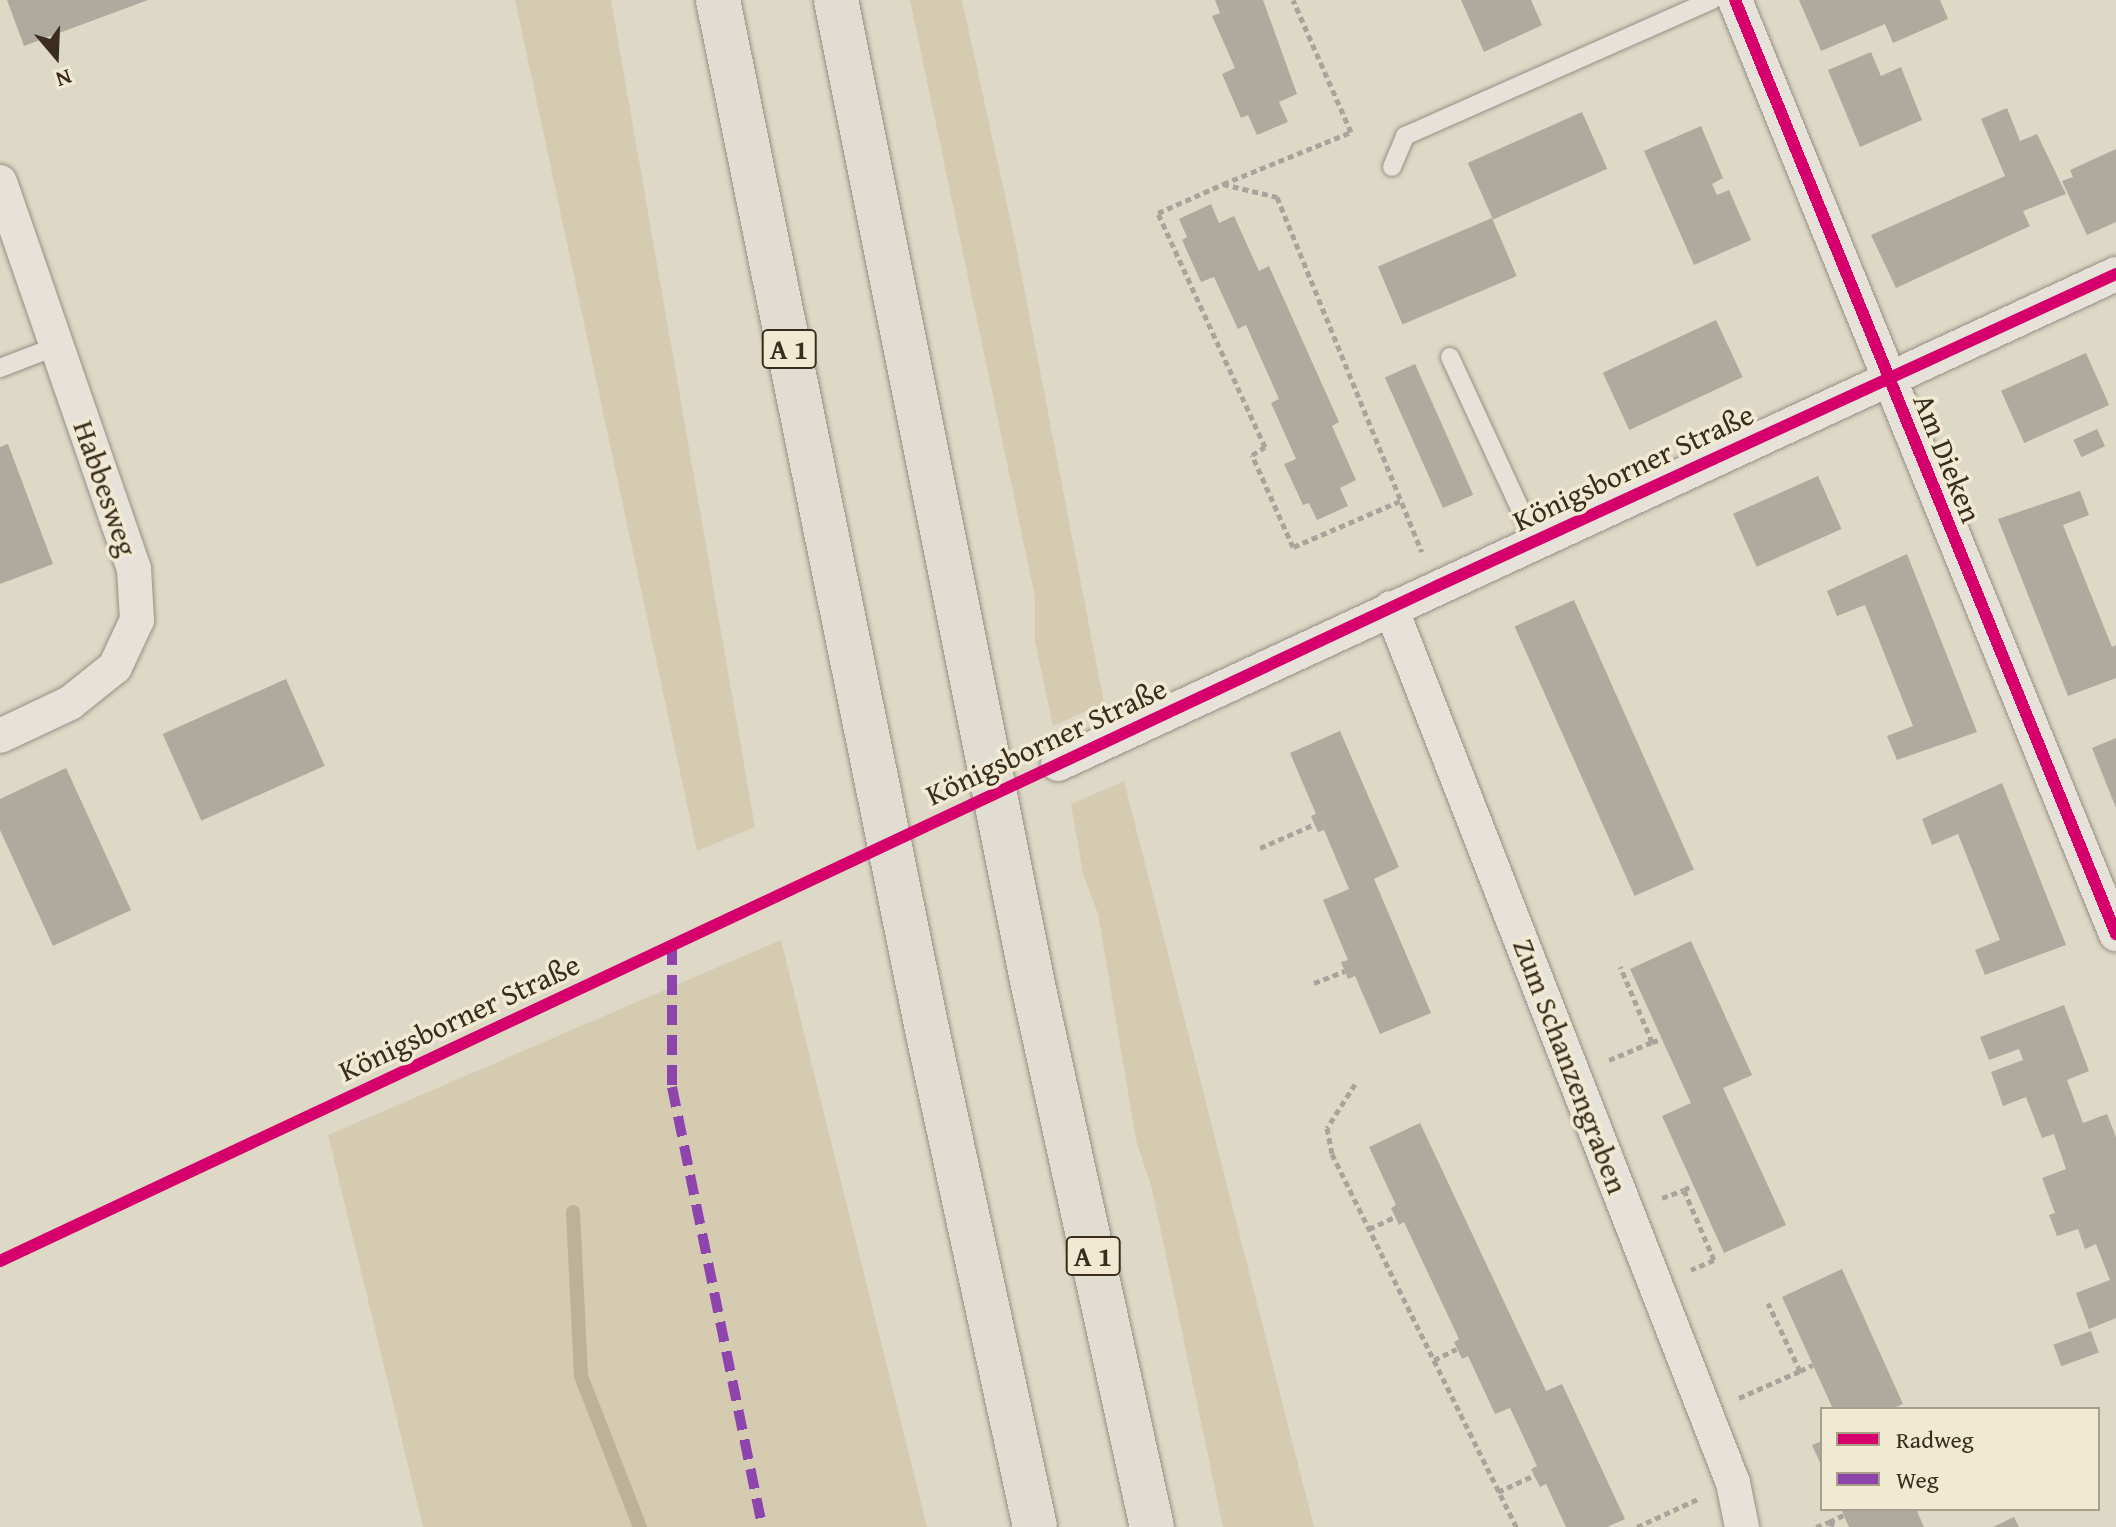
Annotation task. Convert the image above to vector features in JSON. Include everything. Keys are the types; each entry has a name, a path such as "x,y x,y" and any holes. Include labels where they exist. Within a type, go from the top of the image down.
{"highway":[{"name":"A 1","path":"718,0 928,1034 1035,1527"},
{"name":"A 1","path":"836,0 1033,985 1152,1527"}],"street":[{"name":"Am Dieken","path":"1735,0 2116,934"},
{"name":"Habbesweg","path":"0,182 134,569 137,620 115,667 70,703 0,736"},
{"name":"Königsborner Straße","path":"1058,764 1887,377 2116,274"},
{"name":"Zum Schanzengraben","path":"1391,608 1733,1483 1742,1527"}],"lane":[{"path":"1392,167 1405,136 1712,0"},
{"path":"0,368 57,346"},
{"path":"1450,357 1535,541"}],"path":[{"path":"1293,0 1351,132 1158,213 1265,447 1252,455 1293,547 1400,501"},
{"path":"1223,184 1277,197 1437,586"},
{"path":"1260,848 1315,824"},
{"path":"1620,966 1652,1042"},
{"path":"1314,983 1345,971"},
{"path":"1575,1075 1662,1039"},
{"path":"1355,1084 1327,1128 1332,1154 1516,1527"},
{"path":"1627,1210 1693,1185"},
{"path":"1656,1285 1714,1260 1684,1190"},
{"path":"1369,1229 1395,1217"},
{"path":"1768,1303 1800,1371"},
{"path":"1434,1360 1457,1349"},
{"path":"1705,1413 1813,1365"},
{"path":"1498,1492 1535,1475"},
{"path":"1637,1527 1733,1483"},
{"path":"1816,1527 1844,1515"},
{"path":"1829,1522 1836,1527"}],"shaded area":[{"path":"515,0 611,0 755,827 697,851"},
{"path":"910,0 962,0 1016,246 1104,703 1053,726 1035,641 1035,597"},
{"path":"1124,781 1314,1527 1223,1527 1152,1189 1136,1140 1098,914 1083,874 1071,804"},
{"path":"781,940 927,1527 423,1527 328,1135"}],"building":[{"path":"7,0 148,0 24,46"},
{"path":"1215,0 1263,0 1297,94 1279,102 1288,122 1257,135 1248,115 1241,118 1222,74 1235,68 1212,16 1220,13"},
{"path":"1461,0 1531,0 1542,25 1484,52"},
{"path":"1799,0 1940,0 1948,19 1893,43 1885,24 1821,51"},
{"path":"1871,52 1881,76 1901,67 1922,120 1860,147 1828,70"},
{"path":"2007,108 2020,141 2037,134 2066,194 2023,211 2030,226 1896,288 1871,235 2005,176 1981,119"},
{"path":"1582,112 1607,169 1493,219 1468,163"},
{"path":"1701,126 1723,178 1712,184 1717,195 1729,190 1751,240 1694,265 1644,151"},
{"path":"2116,149 2116,222 2087,235 2062,181 2073,177 2070,170"},
{"path":"1211,204 1219,223 1234,216 1259,271 1269,266 1339,422 1332,426 1356,480 1340,488 1348,506 1317,520 1309,503 1303,505 1284,464 1296,459 1271,403 1279,399 1246,325 1238,329 1214,277 1201,282 1182,240 1187,237 1179,219"},
{"path":"1492,218 1517,276 1402,324 1378,266"},
{"path":"1716,320 1743,377 1629,430 1603,373"},
{"path":"2086,353 2109,405 2024,443 2001,391"},
{"path":"1415,364 1473,495 1443,508 1385,377"},
{"path":"2097,429 2105,446 2081,457 2073,440"},
{"path":"8,444 53,564 0,584 0,447"},
{"path":"1818,476 1842,529 1757,567 1733,514"},
{"path":"2080,491 2089,515 2063,525 2112,647 2116,645 2116,678 2068,696 1998,519"},
{"path":"1907,554 1977,732 1897,760 1887,736 1913,726 1865,605 1837,616 1827,591"},
{"path":"1574,600 1694,869 1635,896 1515,626"},
{"path":"286,679 325,766 201,821 163,734"},
{"path":"1340,731 1399,867 1374,879 1431,1013 1380,1034 1355,976 1348,979 1341,962 1348,960 1323,900 1349,889 1324,830 1318,832 1311,816 1316,814 1290,753"},
{"path":"2116,738 2116,808 2092,748"},
{"path":"66,768 131,910 53,946 0,830 0,799"},
{"path":"2002,783 2066,945 1985,975 1975,950 2000,940 1958,834 1932,845 1922,819"},
{"path":"1691,941 1752,1075 1723,1088 1786,1225 1724,1253 1662,1116 1691,1103 1630,969"},
{"path":"2064,1005 2089,1071 2067,1080 2083,1123 2107,1114 2116,1137 2116,1318 2089,1329 2076,1293 2110,1280 2096,1244 2085,1249 2078,1229 2057,1236 2049,1215 2055,1213 2042,1178 2066,1169 2054,1134 2042,1138 2026,1097 2003,1106 1991,1072 2023,1060 2019,1049 1989,1060 1980,1037"},
{"path":"1420,1123 1546,1391 1562,1384 1625,1519 1607,1527 1566,1527 1546,1484 1540,1487 1531,1469 1537,1466 1510,1408 1495,1414 1468,1356 1462,1359 1454,1342 1459,1339 1404,1222 1399,1225 1391,1208 1396,1205 1369,1147"},
{"path":"1842,1269 1903,1404 1896,1407 1832,1407 1782,1297"},
{"path":"2091,1331 2099,1353 2061,1366 2053,1345"},
{"path":"1820,1442 1820,1463 1812,1445"},
{"path":"1842,1511 1917,1511 1924,1527 1849,1527"},
{"path":"2014,1517 2019,1527 1993,1527"}],"waterway":[{"path":"573,1212 581,1376 640,1527"}],"marked path":[{"path":"672,945 672,1087 762,1527"}],"cycle path":[{"path":"1735,0 2116,934"},
{"path":"0,1261 1437,586 2116,274"}]}
